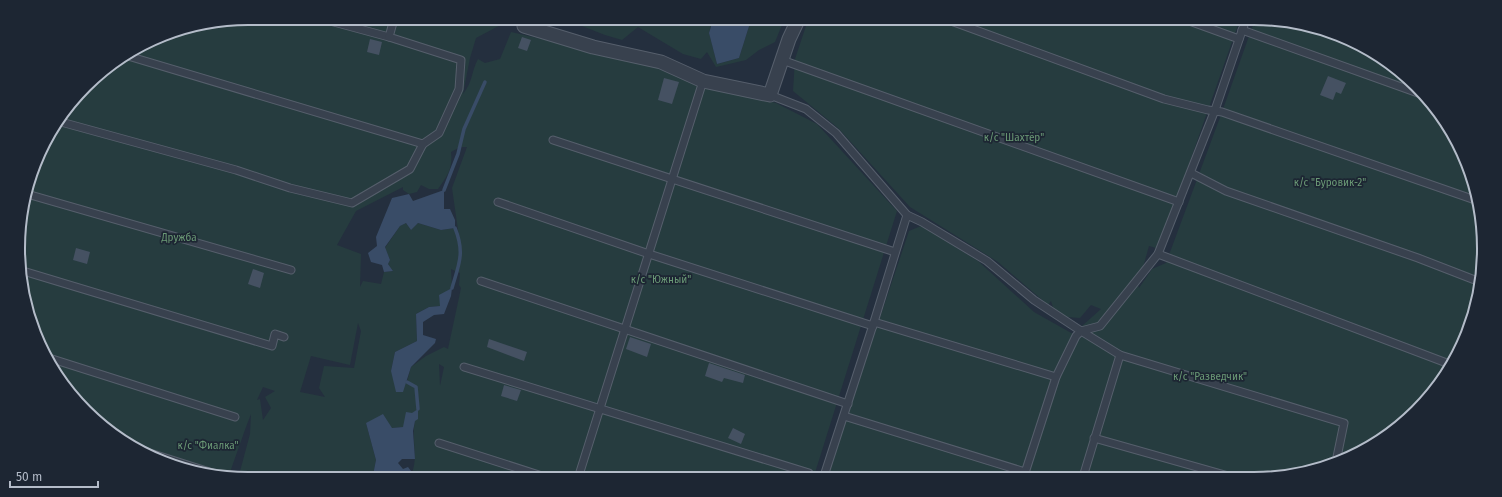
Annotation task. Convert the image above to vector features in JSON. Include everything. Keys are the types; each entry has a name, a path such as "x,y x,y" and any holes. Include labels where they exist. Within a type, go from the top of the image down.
{"street":[{"path":"524,26 593,47 661,62 703,81 770,95 789,39 796,25"}],"lane":[{"path":"64,123 236,170 290,188 352,203 410,169 423,144 439,133 459,89 461,60 345,25"},
{"path":"389,37 392,25"},
{"path":"962,25 1164,99 1208,110 1215,110 1471,199"},
{"path":"1200,25 1239,39"},
{"path":"1025,472 1056,377 1076,336 1081,331 1100,326 1158,254 1215,110 1244,25"},
{"path":"1242,30 1413,91"},
{"path":"133,57 423,144"},
{"path":"782,60 1179,202"},
{"path":"580,472 703,81"},
{"path":"770,95 806,109 836,133 907,215 922,222 987,261 1034,300 1081,331 1120,355 1344,423 1338,455"},
{"path":"553,140 895,252"},
{"path":"1191,173 1226,191 1418,258 1475,280"},
{"path":"32,195 291,270"},
{"path":"498,202 648,254 874,324 1056,377"},
{"path":"825,472 874,324 907,215"},
{"path":"1158,254 1445,363"},
{"path":"26,272 272,346 275,334 284,337"},
{"path":"481,281 848,404"},
{"path":"1084,472 1120,355"},
{"path":"55,360 235,417"},
{"path":"464,366 806,472"},
{"path":"844,416 1018,472"},
{"path":"1094,438 1214,472"},
{"path":"438,443 530,472"}],"green space":[{"path":"234,25 500,25 476,38 470,58 463,94 469,85 478,59 485,63 500,59 511,32 661,66 719,89 776,103 817,124 897,211 815,472 412,472 415,456 415,421 403,427 392,428 366,423 376,460 374,472 240,472 250,434 251,414 230,472 205,468 177,460 137,442 101,417 71,385 55,360 42,334 29,292 25,263 25,234 29,205 42,163 55,137 71,112 101,80 137,55 177,37 205,29","holes":["460,147 467,147 452,188 459,237 455,228 441,230 418,223 411,230 406,223 400,226 385,248 390,260 388,264 393,271 384,272 381,284 363,281 360,287 361,254 337,245 356,211 403,187 403,190 409,194 417,192 421,185 429,189 438,189 447,176 450,168 451,152","451,269 460,273 459,285 461,288 448,349 444,347 426,356 411,367 407,382 391,371 395,352 417,341 416,314 429,307 441,306 439,297 452,288","358,323 361,331 354,368 324,366 319,388 325,397 300,392 311,356 350,365","439,364 444,367 440,386","263,387 275,391 265,397 271,408 263,420 260,399 257,400"]},
{"path":"531,25 542,25 542,27"},
{"path":"579,25 711,25 709,33 717,64 739,58 749,25 782,25 775,42 759,50 746,60 716,67 707,52 701,59 683,54 638,27 622,40"},
{"path":"806,25 1238,25 1176,201 1156,248 1149,246 1138,285 1139,288 1152,269 1166,263 1253,25 1268,25 1297,29 1339,42 1378,63 1412,90 1439,124 1460,163 1473,205 1477,234 1477,263 1473,292 1460,334 1447,360 1431,385 1401,417 1378,434 1352,449 1325,460 1297,468 1268,472 828,472 909,231 921,226 978,261 1034,312 1073,334 1101,309 1091,305 1080,318 1067,317 1054,310 1051,301 1048,305 998,262 910,207 838,128 793,91 795,59"}],"water":[{"path":"711,25 749,25 739,58 717,64 709,33"},
{"path":"444,190 444,209 450,209 455,220 455,228 441,230 418,223 411,230 406,223 400,226 385,247 390,260 388,264 393,271 384,272 382,265 371,262 368,253 377,246 376,237 392,198 409,194 413,201"},
{"path":"452,288 451,296 444,314 434,315 423,322 423,335 436,339 435,343 411,367 403,392 396,392 391,371 395,352 417,341 416,314 429,307 440,306 439,295"},
{"path":"418,409 418,419 415,421 413,431 415,459 402,459 398,463 403,469 408,467 411,471 374,472 376,460 366,423 383,414 392,428 403,427 406,412 412,413"}],"building":[{"path":"522,37 531,40 527,51 518,48"},
{"path":"370,39 382,42 379,55 367,52"},
{"path":"1328,76 1346,83 1341,94 1336,92 1333,100 1320,95"},
{"path":"664,78 679,82 672,104 658,100"},
{"path":"76,248 90,252 87,264 73,260"},
{"path":"253,269 264,273 260,288 248,284"},
{"path":"630,337 651,344 647,357 626,349"},
{"path":"489,339 527,352 524,361 487,347"},
{"path":"709,363 745,375 743,383 724,378 722,382 705,376"},
{"path":"504,385 521,390 517,401 501,396"},
{"path":"733,428 745,434 741,444 728,438"}],"waterway":[{"path":"444,190 458,154 464,129 485,82"},
{"path":"452,288 460,258 460,245 455,228"},
{"path":"407,382 416,387 418,409"}],"park label":[{"name":"к/с \"Шахтёр\"","path":"1014,137"},
{"name":"к/с \"Буровик-2\"","path":"1330,182"},
{"name":"Дружба","path":"179,237"},
{"name":"к/с \"Южный\"","path":"661,279"},
{"name":"к/с \"Разведчик\"","path":"1210,376"},
{"name":"к/с \"Фиалка\"","path":"208,445"}]}
